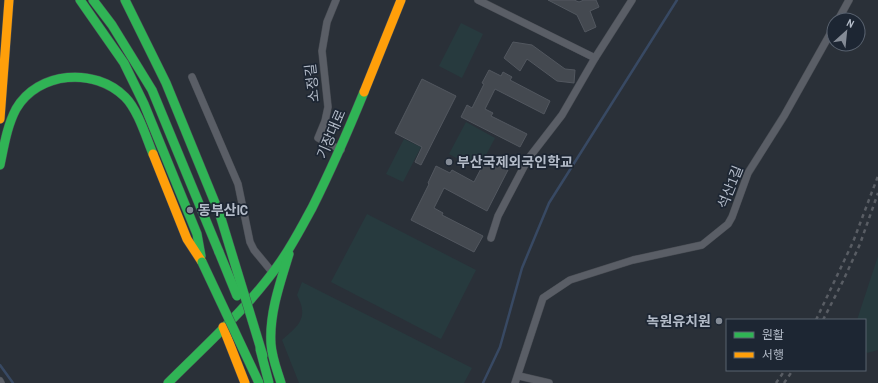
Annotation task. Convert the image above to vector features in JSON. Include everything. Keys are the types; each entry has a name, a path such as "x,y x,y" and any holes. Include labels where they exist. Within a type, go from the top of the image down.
{"main road":[{"path":"0,119 9,0"},
{"path":"80,0 124,63 144,104 196,234 202,262"},
{"path":"93,0 112,25 152,90 263,356"},
{"path":"125,0 166,84 220,215 263,356 269,383"},
{"name":"기장대로","path":"168,383 248,301 273,273 291,246 319,195 341,150 400,0"},
{"path":"0,165 9,125 18,108 32,91 55,79 80,76 104,82 125,97 138,117 187,239 202,262 258,383"},
{"path":"280,383 275,366 271,339 273,315 291,246"},
{"path":"248,301 280,383"},
{"path":"223,328 245,383"}],"street":[{"name":"소정길","path":"336,0 327,22 322,51 328,107 325,121 318,138 341,150"},
{"path":"478,0 595,58"},
{"path":"491,238 498,216 528,159 562,115 595,58 632,0"},
{"path":"842,12 849,0"},
{"name":"석산1길","path":"519,376 543,298 570,280 633,260 702,245 728,224 748,173 784,116 826,41"},
{"path":"192,77 238,184 250,242 254,250 273,273"},
{"path":"515,383 519,376 549,383"}],"green space":[{"path":"461,23 483,34 462,78 439,66"},
{"path":"466,122 495,138 478,170 449,154"},
{"path":"404,139 421,147 403,182 386,174"},
{"path":"367,214 476,270 441,339 331,282"},
{"path":"878,256 878,350 867,353 866,319 857,319"},
{"path":"302,282 472,368 464,383 299,383 282,340 297,325 302,315 302,310 297,295"}],"building":[{"path":"548,0 574,0 579,2 584,0 596,0 599,7 590,11 596,27 585,32 577,15"},
{"path":"513,42 532,45 565,69 575,70 574,83 557,81 527,59 520,71 504,58"},
{"path":"489,70 501,76 503,72 512,77 510,80 550,101 544,114 495,89 485,109 493,113 491,116 527,134 520,147 461,117 467,105 472,108"},
{"path":"422,79 456,96 421,165 415,162 422,147 395,133"},
{"path":"486,159 508,170 487,211 444,188 434,208 443,213 442,215 483,236 474,252 411,220 429,184 428,183 436,166 450,173 452,170 474,182"}],"waterway":[{"path":"483,383 500,347 522,268 549,203 677,0"},
{"path":"0,365 13,383"}],"railway":[{"path":"816,319 853,242 878,176"},
{"path":"824,319 860,244 878,193"},
{"path":"776,383 784,371"},
{"path":"784,383 792,371"}],"traffic: fast":[{"path":"80,0 124,63 144,104 197,234 201,256"},
{"path":"93,0 112,25 152,90 219,252"},
{"path":"125,0 166,83 220,215"},
{"path":"0,165 8,129 16,109 26,96 38,87 52,81 68,78 83,78 98,81 113,87 125,97 130,102 138,116 153,154"},
{"path":"168,383 256,294 285,255 319,194 364,92"},
{"path":"220,215 263,356"},
{"path":"219,252 237,296"},
{"path":"281,383 272,354 271,333 273,310 289,254"},
{"path":"202,262 259,383"},
{"path":"260,349 269,383"}],"traffic: slow":[{"path":"0,119 9,0"},
{"path":"364,92 401,0"},
{"path":"153,154 187,239 202,262"},
{"path":"223,327 245,383"}],"place":[{"name":"부산국제외국인학교","path":"449,162"},
{"name":"동부산IC","path":"190,210"},
{"name":"녹원유치원","path":"719,321"}]}
